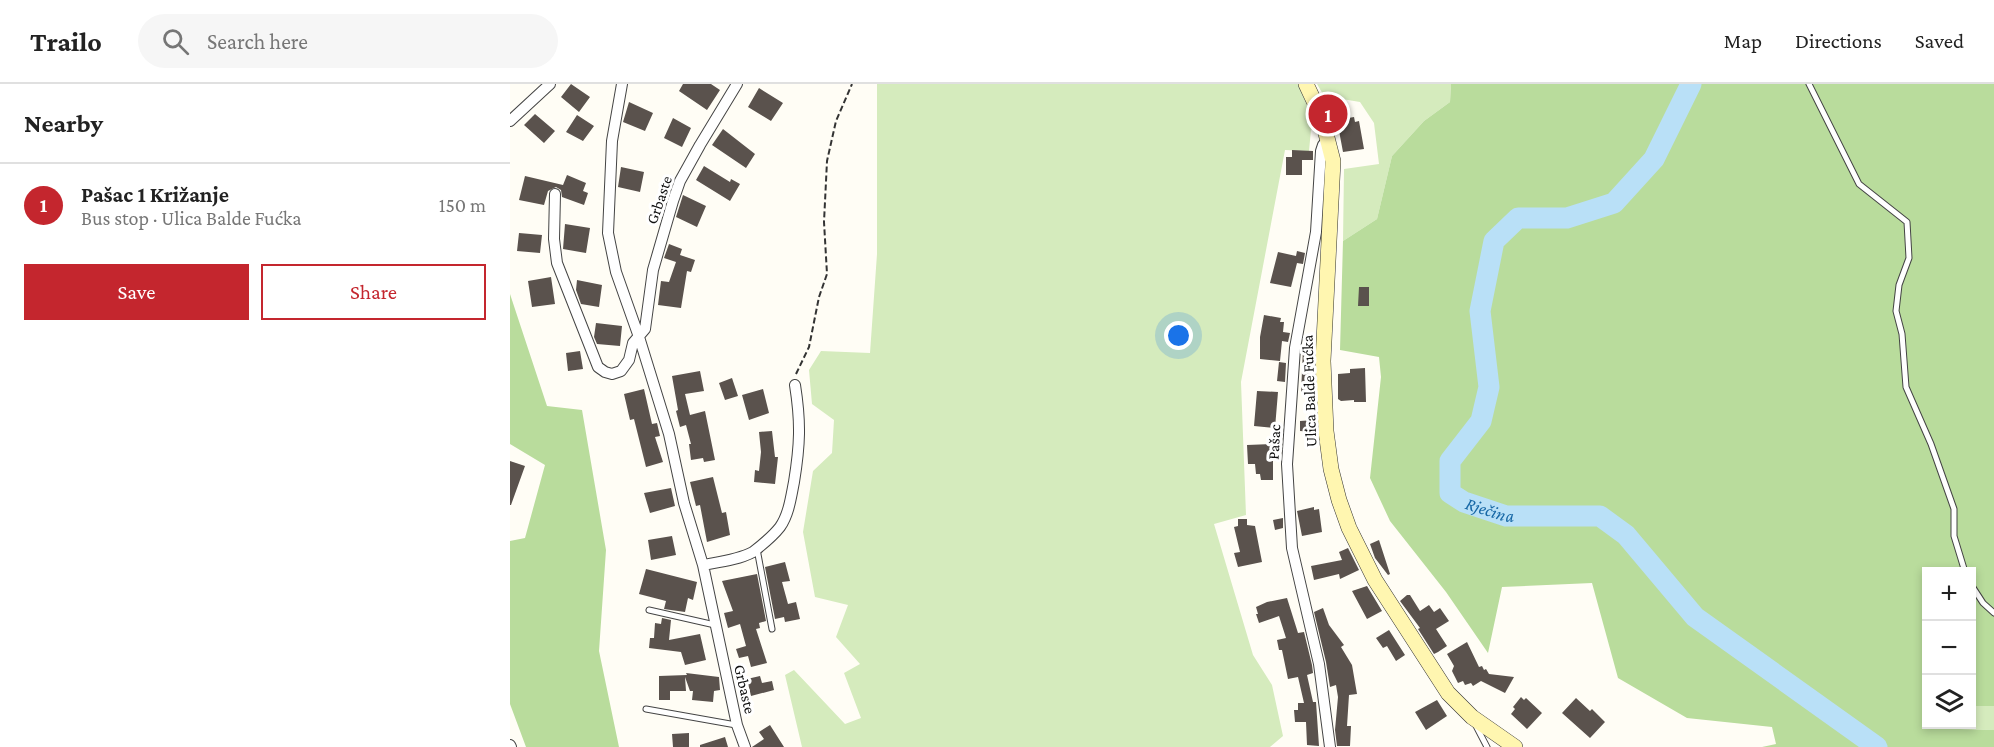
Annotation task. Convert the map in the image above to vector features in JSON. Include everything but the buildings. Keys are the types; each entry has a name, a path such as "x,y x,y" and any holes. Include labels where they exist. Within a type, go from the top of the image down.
{"main road":[{"name":"Ulica Balde Fućka","path":"1306,84 1322,118 1333,161 1323,362 1326,431 1331,469 1349,528 1376,580 1448,693 1472,717 1515,747"}],"street":[{"path":"510,121 550,84"},
{"name":"Grbaste","path":"622,84 612,141 608,233 616,272 669,434 684,503 703,566 737,725 745,747"},
{"name":"Grbaste","path":"555,194 554,239 557,263 598,367 612,374 621,370 629,360 633,344 645,328 653,270 676,191 700,145 737,84"},
{"name":"Pašac","path":"1329,139 1321,151 1316,232 1295,348 1287,464 1292,548 1319,664 1330,747"},
{"path":"703,566 728,561 751,552 780,526 791,497 801,433 795,385"}],"lane":[{"path":"1809,84 1859,184 1908,222 1909,258 1899,285 1896,311 1902,333 1906,387 1954,509 1954,536 1963,567"},
{"path":"757,548 772,629"},
{"path":"1976,593 1994,613"},
{"path":"649,610 715,625"},
{"path":"646,710 737,725"},
{"path":"1472,717 1487,747"}],"path":[{"path":"795,385 796,372 809,347 819,297 827,274 824,222 826,161 836,121 852,84"}],"green space":[{"path":"877,84 1298,84 1316,127 1311,130 1309,151 1285,150 1241,382 1246,515 1214,524 1253,655 1272,685 1283,736 1270,747 802,747 785,675 794,670 845,724 861,718 844,673 860,664 836,637 848,605 815,597 803,532 813,471 832,453 834,420 812,404 809,370 821,351 870,353 877,254"},
{"path":"1317,84 1451,84 1450,102 1424,121 1392,156 1377,219 1343,241 1344,169 1379,164 1374,123 1360,102 1324,96"},
{"path":"1451,84 1994,84 1994,706 1976,706 1976,567 1922,567 1922,729 1994,730 1994,747 1762,747 1776,744 1772,727 1687,718 1618,678 1592,583 1502,587 1488,653 1446,592 1390,521 1370,478 1381,377 1379,357 1340,350 1343,241 1377,219 1392,156 1424,121 1450,102"},
{"path":"510,294 547,406 582,410 606,550 599,651 619,747 526,747 510,704 510,541 525,538 545,465 510,444"},
{"path":"1976,706 1994,706 1994,730 1959,729 1976,729"}],"waterway":[{"name":"Rječina","path":"1691,84 1654,159 1614,203 1567,218 1518,218 1494,241 1480,311 1489,387 1481,421 1450,461 1450,493 1464,502 1506,516 1600,516 1626,535 1695,617 1877,747"}],"place":[{"name":"Pašac 1 Križanje","path":"1328,114"}]}
